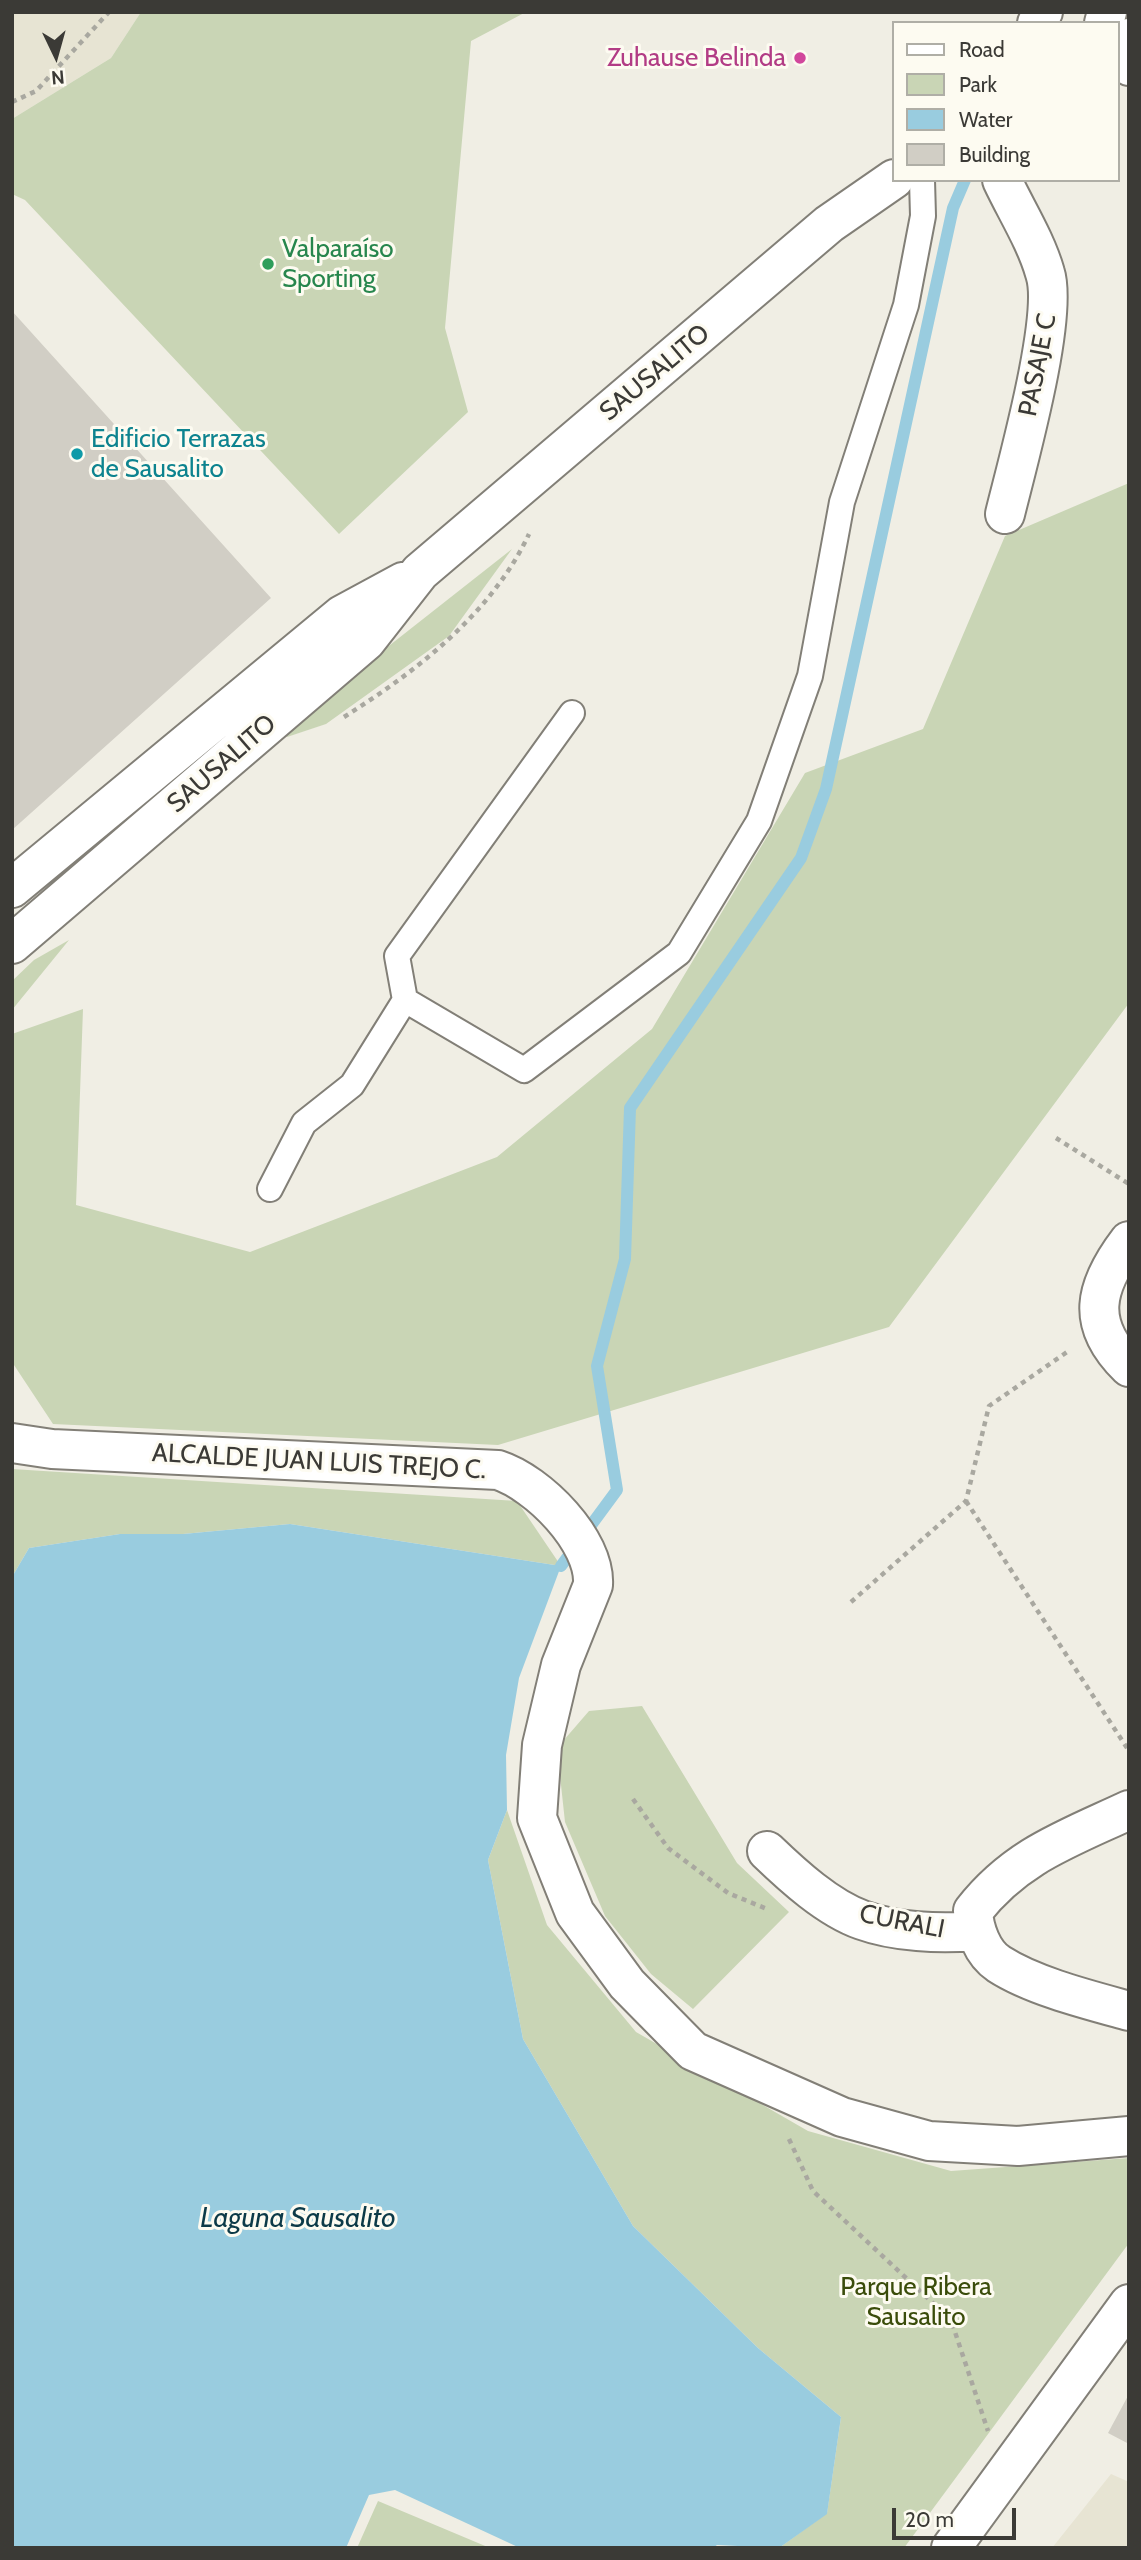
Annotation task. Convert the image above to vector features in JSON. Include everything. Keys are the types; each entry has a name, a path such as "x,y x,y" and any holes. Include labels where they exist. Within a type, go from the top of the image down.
{"street":[{"path":"1120,47 1129,66"},
{"name":"SAUSALITO","path":"12,944 366,640 420,572 829,225 892,180"},
{"name":"PASAJE C","path":"1003,182 1045,273 1050,301 1024,435 1005,514"},
{"name":"SAUSALITO","path":"12,888 342,615 420,572"},
{"path":"1129,1241 1110,1265 1100,1301 1100,1329 1114,1352 1129,1367"},
{"name":"ALCALDE JUAN LUIS TREJO C.","path":"12,1443 51,1449 498,1470 510,1474 555,1506 591,1564 593,1585 561,1665 542,1745 537,1818 575,1913 627,1984 693,2051 842,2118 929,2141 1018,2146 1129,2136"},
{"name":"CURALI","path":"1129,1810 1023,1861 991,1888 973,1911 974,1931 997,1963 1070,1994 1129,2011"},
{"name":"CURALI","path":"767,1851 800,1883 862,1920 939,1934 974,1931"},
{"path":"951,2548 1129,2304"}],"lane":[{"path":"405,1000 524,1070 678,953 759,821 810,676 842,502 906,305 923,216 922,182"},
{"path":"270,1189 304,1123 352,1085 405,1000 397,956 572,713"}],"path":[{"path":"12,102 36,91 109,12"},
{"path":"1056,1138 1129,1184"},
{"path":"851,1602 966,1501 989,1406 1100,1329"},
{"path":"966,1501 1129,1751"},
{"path":"764,2084 813,2191 951,2320 1004,2476"}],"shaded area":[{"path":"12,12 141,12 111,58 12,119"},
{"path":"1111,2474 1129,2482 1129,2548 1052,2548"}],"green space":[{"name":"Valparaíso Sporting","path":"141,12 526,12 471,41 445,328 468,412 339,534 25,200 12,194 12,119 111,58"},
{"path":"1129,483 1129,1003 889,1327 498,1445 53,1424 12,1362 12,1034 83,1009 76,1205 250,1252 497,1157 652,1029 805,773 923,729 1005,536"},
{"path":"512,549 449,636 326,724 287,737 282,730"},
{"path":"69,940 12,1010 12,981 34,960"},
{"path":"12,1469 517,1501 561,1566 290,1524 183,1534 120,1534 29,1548 12,1577"},
{"path":"642,1706 737,1863 789,1912 693,2009 651,1974 605,1916 565,1822 557,1748 589,1711"},
{"name":"Parque Ribera Sausalito","path":"507,1810 547,1925 636,2032 808,2131 951,2171 1129,2158 1129,2243 904,2548 779,2548 827,2513 841,2417 758,2348 633,2226 523,2039 488,1860"},
{"path":"378,2501 490,2548 357,2548"}],"water":[{"name":"Laguna Sausalito","path":"290,1524 561,1566 519,1678 506,1755 507,1810 488,1860 523,2039 633,2226 758,2348 841,2417 827,2514 779,2548 717,2545 713,2548 520,2548 395,2490 369,2495 346,2548 12,2548 12,1577 29,1548 120,1534 183,1534"}],"building":[{"name":"Edificio Terrazas de Sausalito","path":"12,311 271,598 12,830"},
{"path":"1129,2394 1129,2444 1108,2433"}],"waterway":[{"path":"561,1566 617,1490 597,1366 625,1259 630,1108 801,858 826,789 953,208 964,182"}],"place":[{"name":"Zuhause Belinda","path":"800,58"},
{"name":"Valparaíso Sporting","path":"268,264"},
{"name":"Edificio Terrazas de Sausalito","path":"77,454"}]}
